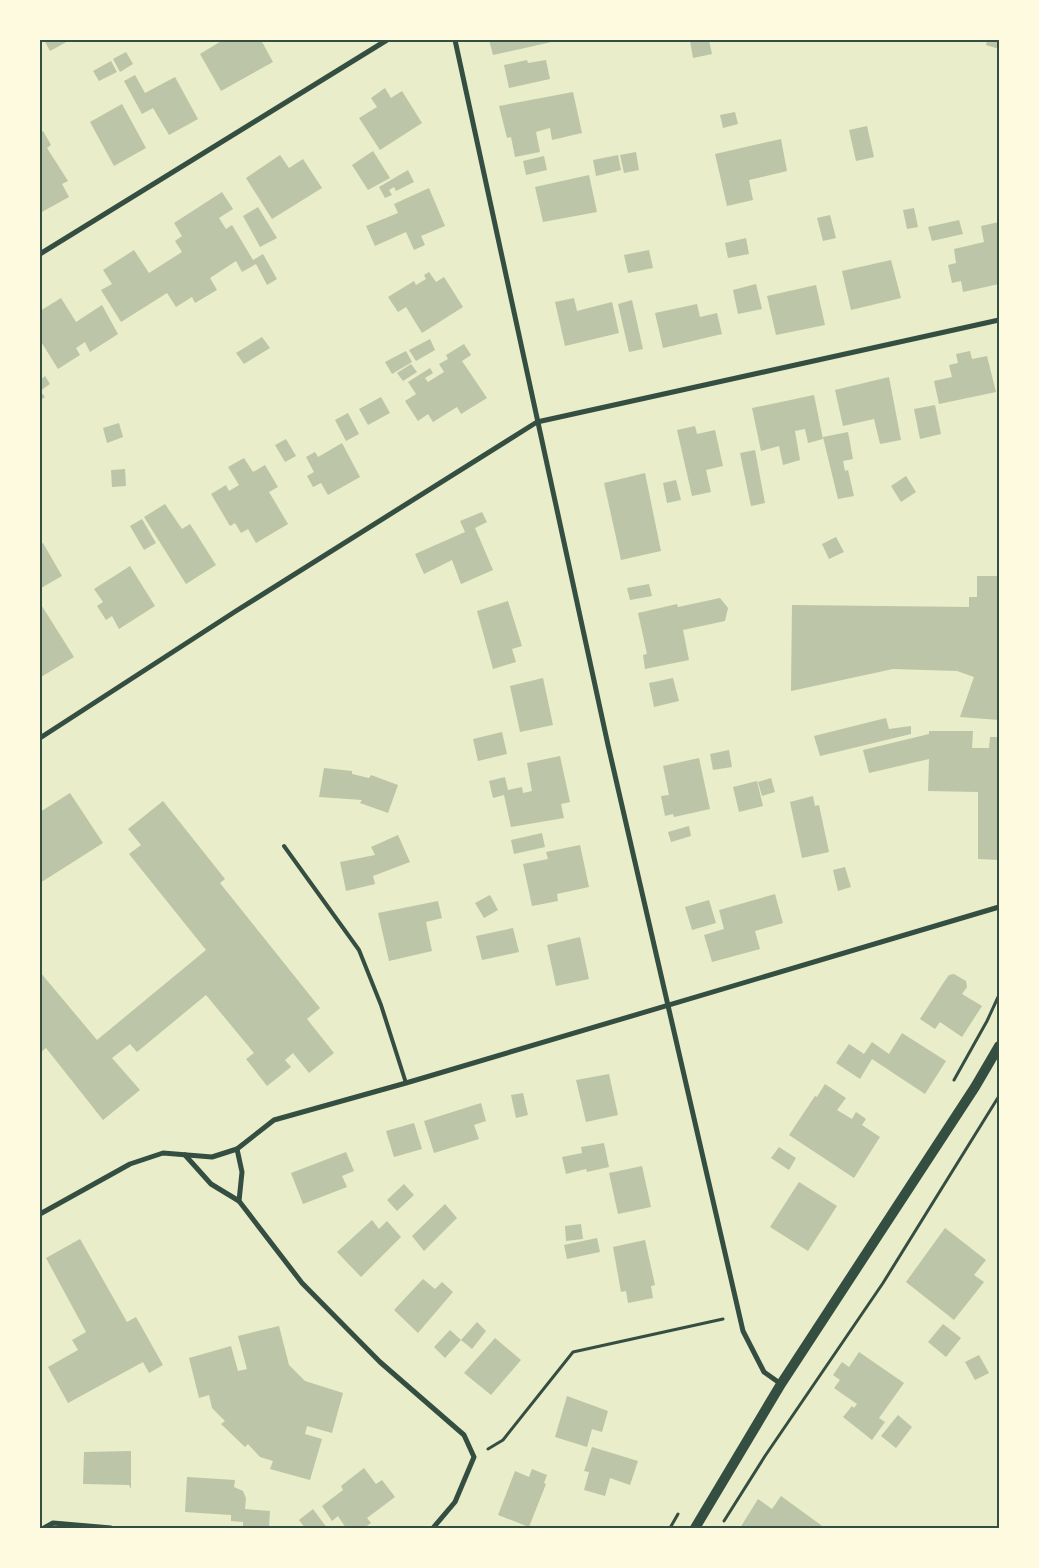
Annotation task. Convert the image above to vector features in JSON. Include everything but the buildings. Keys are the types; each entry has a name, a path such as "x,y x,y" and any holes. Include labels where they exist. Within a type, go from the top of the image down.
{"main road":[{"path":"695,1528 781,1384 975,1087 999,1046"}],"street":[{"path":"40,254 387,40"},
{"path":"455,40 537,422 666,1004 739,1315 743,1331 764,1372 781,1384"},
{"path":"40,738 236,611 537,422 999,320"},
{"path":"40,1214 130,1164 163,1153 212,1156 237,1149 274,1120 406,1083 666,1004 999,907"},
{"path":"237,1149 242,1172 239,1201"},
{"path":"184,1155 211,1184 239,1201 302,1283 380,1362 464,1435 474,1457 455,1502 433,1528"},
{"path":"44,1528 53,1523 111,1528"}],"lane":[{"path":"284,846 359,950 381,1004 406,1083"}],"path":[{"path":"720,1528 765,1456 883,1283 999,1096"},
{"path":"474,1457 503,1440 573,1352 739,1315"}]}
